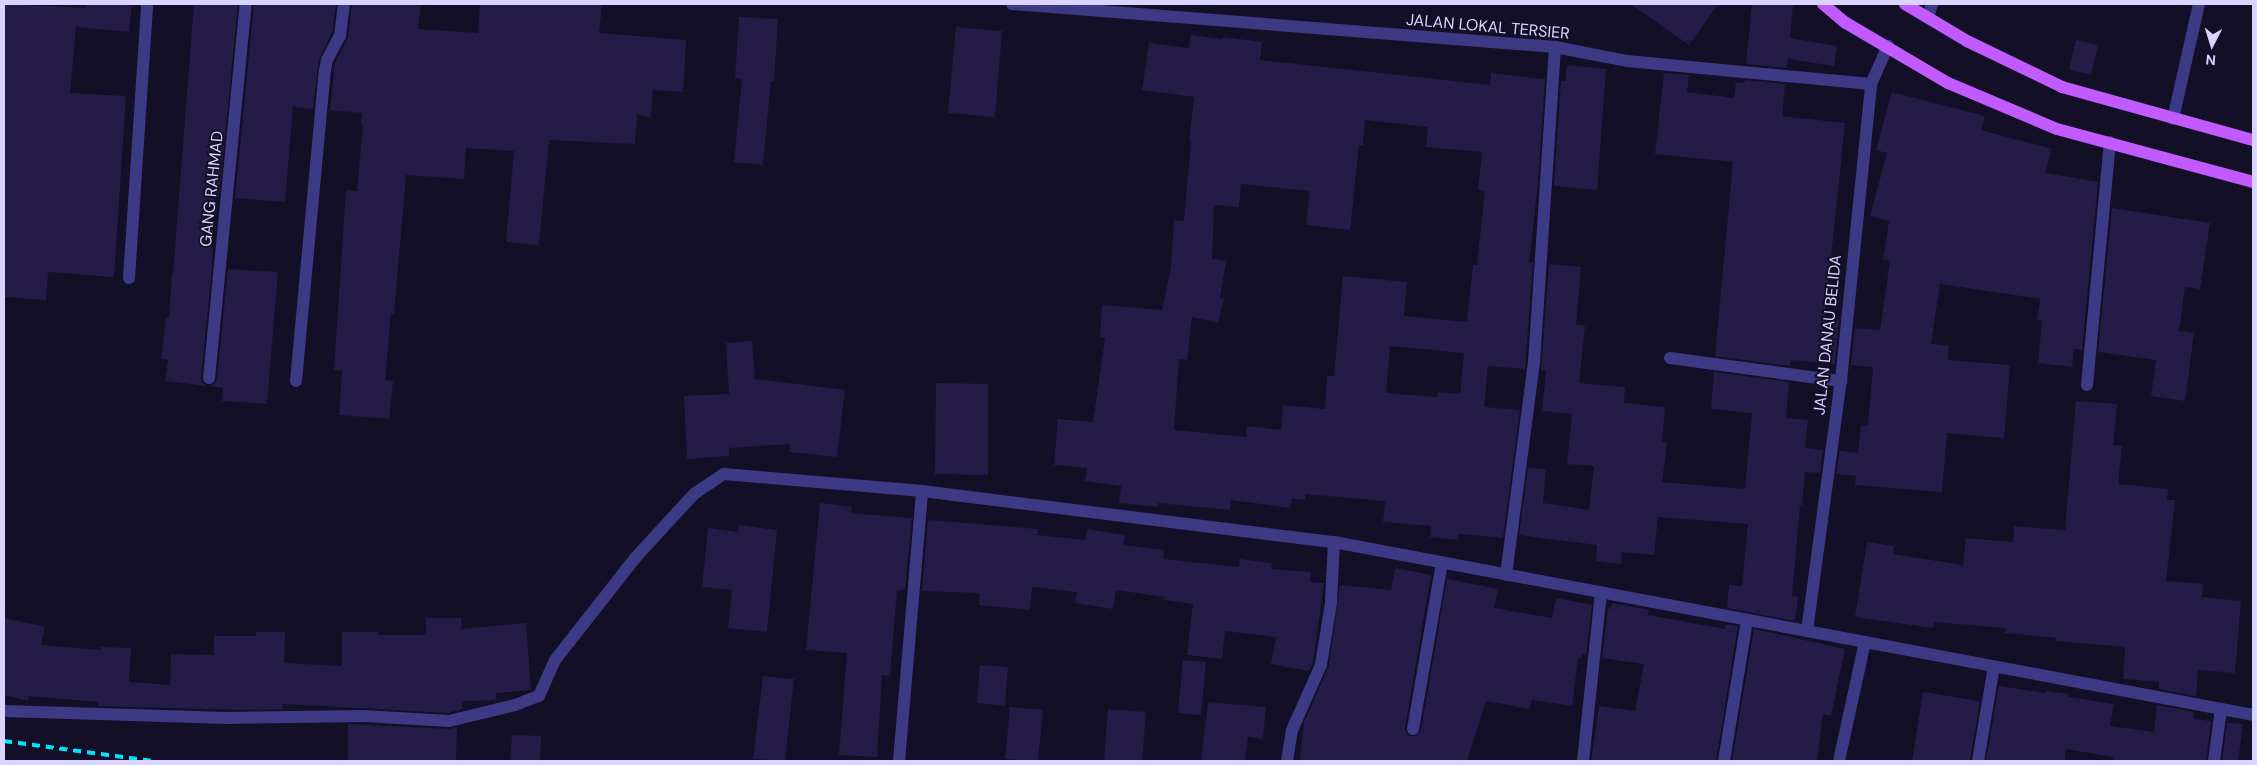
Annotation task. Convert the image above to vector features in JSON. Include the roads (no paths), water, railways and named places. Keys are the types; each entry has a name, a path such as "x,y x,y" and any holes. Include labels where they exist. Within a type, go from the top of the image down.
{"main road":[{"path":"1824,4 1846,23 1957,87 2057,129 2253,182"},
{"path":"1906,4 1967,41 2062,87 2253,140"}],"street":[{"path":"129,278 147,4"},
{"name":"GANG RAHMAD","path":"209,378 246,4"},
{"path":"296,381 326,60 340,36 344,4"},
{"name":"JALAN LOKAL TERSIER","path":"1012,4 1554,47 1627,61 1870,84"},
{"path":"1928,18 1932,4"},
{"path":"2173,119 2199,4"},
{"name":"JALAN DANAU BELIDA","path":"1807,631 1841,381 1870,84 1888,46"},
{"path":"1506,575 1534,363 1554,47"},
{"path":"2087,385 2110,142"},
{"path":"1670,358 1841,381"},
{"path":"4,711 227,718 364,716 449,721 479,716 539,696 555,660 636,557 694,494 724,474 922,491 1334,542 2253,714"},
{"path":"899,761 922,491"},
{"path":"1287,761 1292,730 1321,665 1331,603 1334,542"},
{"path":"1414,728 1442,562"},
{"path":"1583,761 1601,593"},
{"path":"1724,761 1747,620"},
{"path":"1839,761 1865,642"},
{"path":"1978,761 1994,666"},
{"path":"2214,761 2222,709"}],"railway":[{"path":"4,741 151,761"}]}
